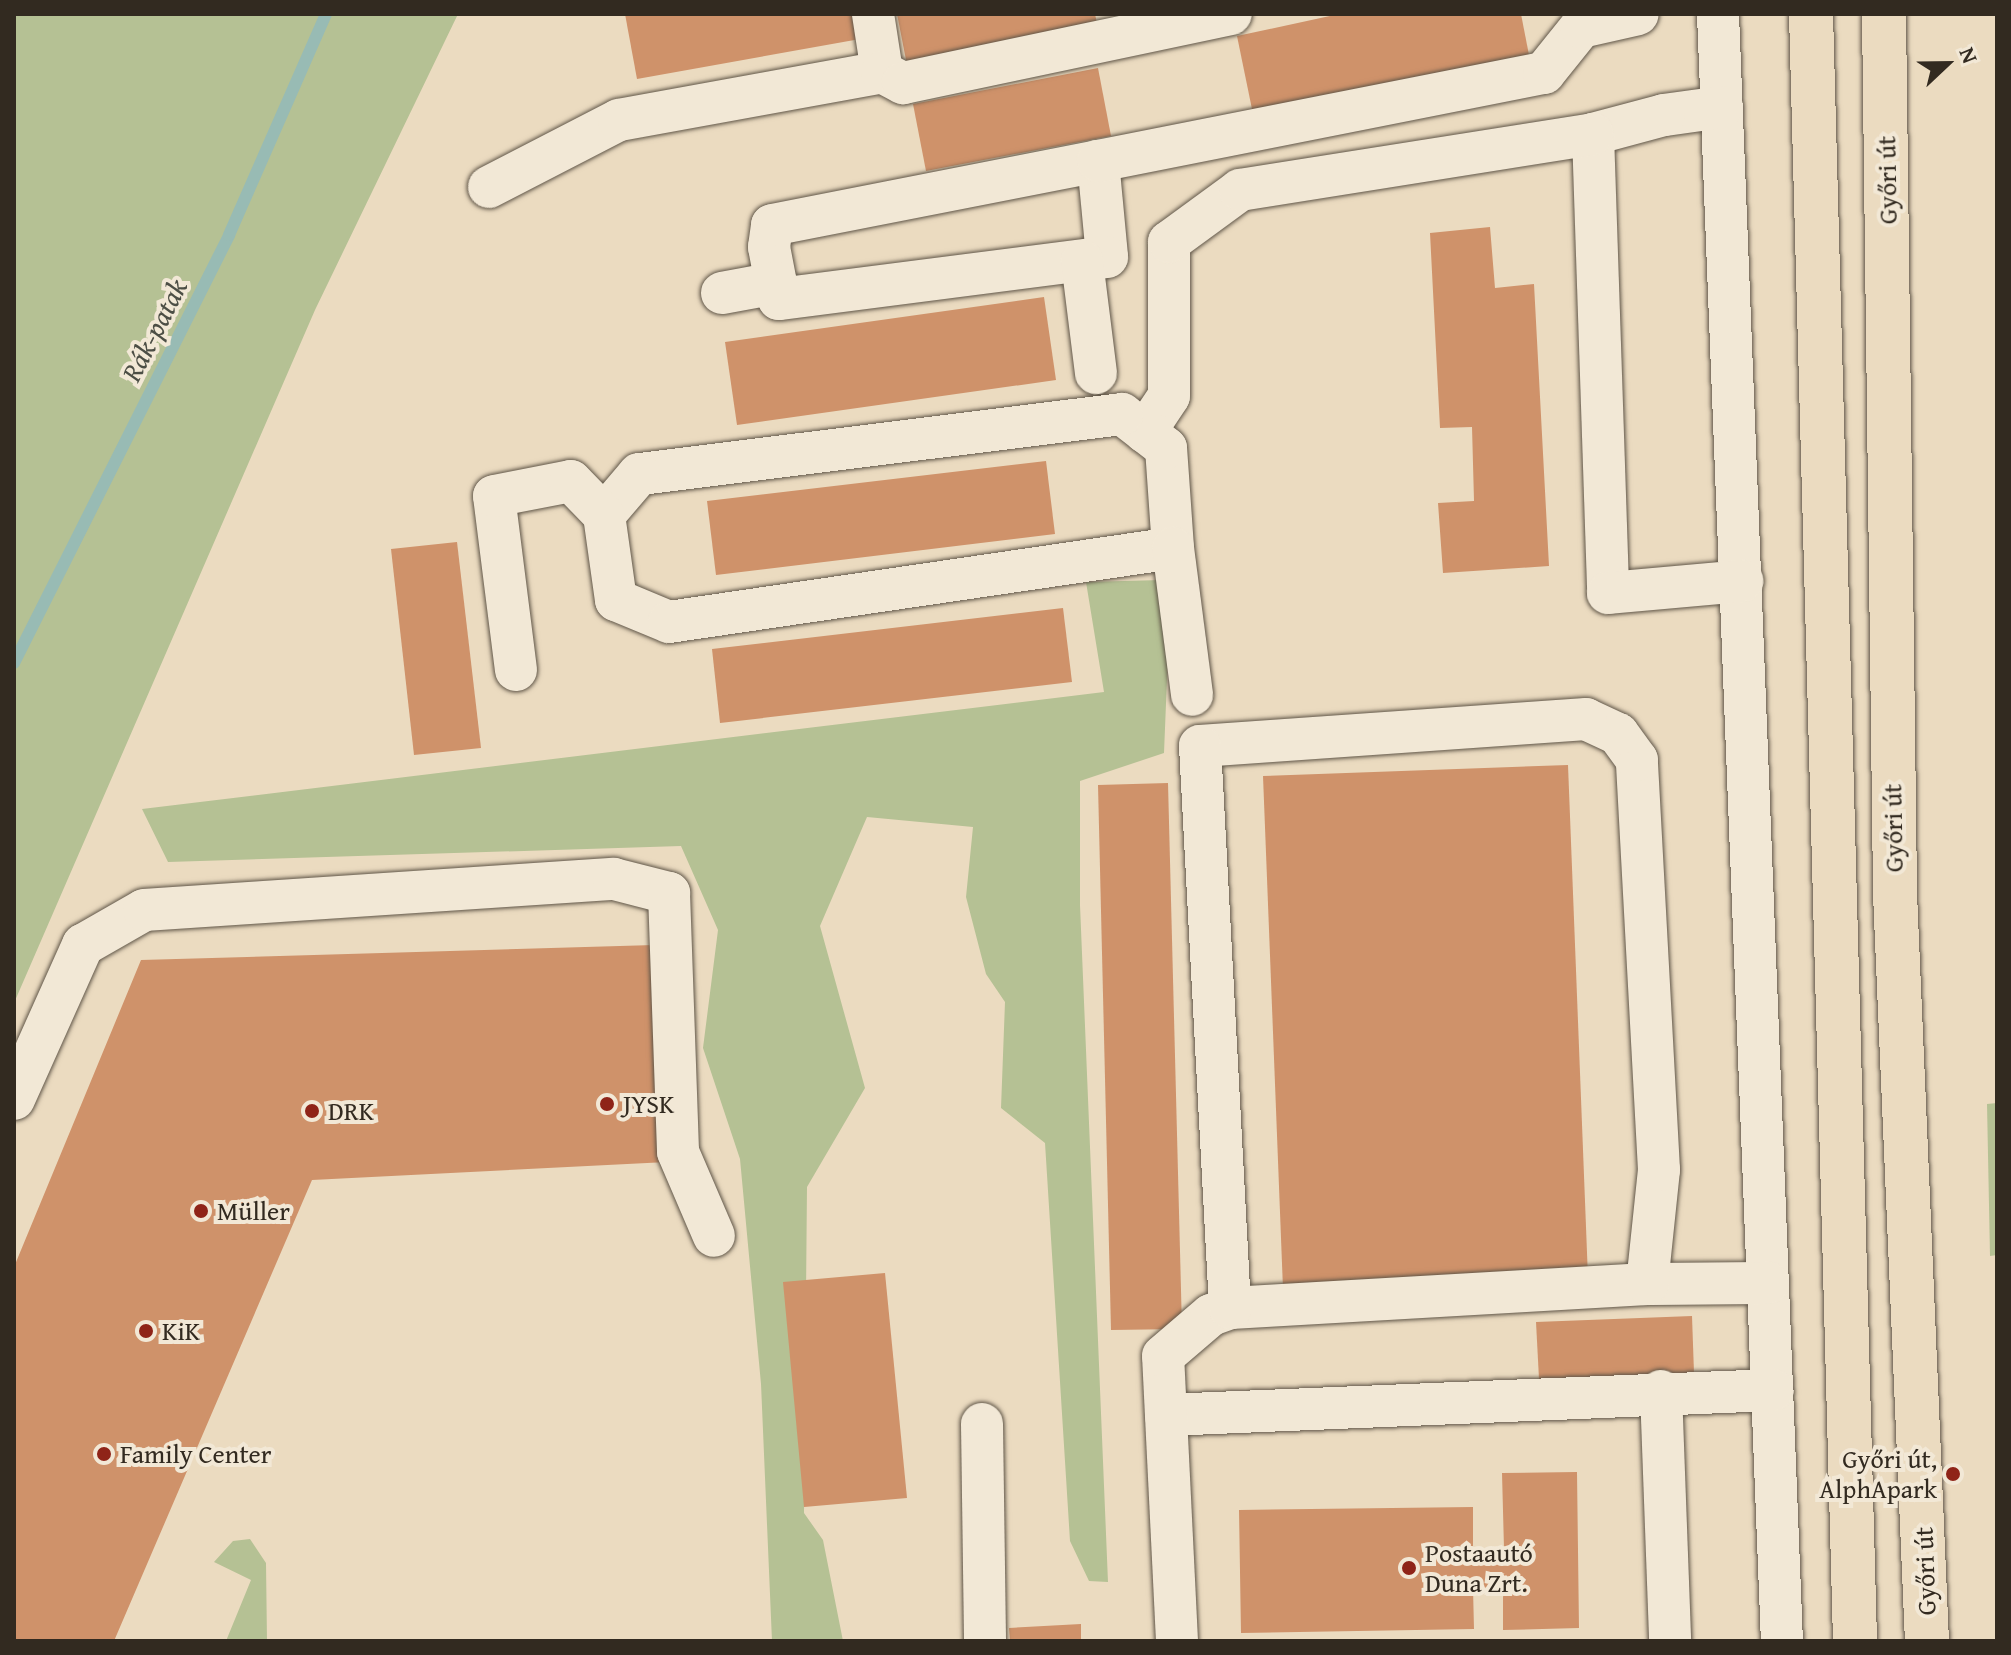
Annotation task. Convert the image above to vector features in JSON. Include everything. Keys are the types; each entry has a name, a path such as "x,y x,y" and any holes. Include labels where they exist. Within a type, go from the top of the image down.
{"main road":[{"path":"1811,14 1855,1641"},
{"name":"Győri út","path":"1884,14 1895,894 1927,1641"}],"lane":[{"path":"873,14 882,72"},
{"path":"489,187 619,120 882,72 903,83 1117,26 1231,14"},
{"path":"1098,161 1107,257 779,299 769,247 772,225 1544,73 1581,27 1638,14"},
{"path":"1718,14 1782,1641"},
{"path":"1145,432 1169,396 1169,242 1240,190 1593,134 1664,115 1722,107"},
{"path":"1593,134 1608,593 1742,581"},
{"path":"1082,261 1096,373"},
{"path":"722,293 776,283"},
{"path":"604,515 639,474 1122,414 1166,448 1173,548 1192,695"},
{"path":"516,670 494,496 571,481 604,515 616,600 669,622 1173,548"},
{"path":"1230,1308 1200,746 1491,724 1586,719 1618,734 1637,760 1659,1170 1647,1284"},
{"path":"14,1099 83,945 144,910 614,879 669,893 678,1152 714,1236"},
{"path":"1177,1641 1163,1356 1211,1315 1230,1308 1647,1284 1768,1283"},
{"path":"1166,1415 1661,1391 1772,1390"},
{"path":"1661,1391 1670,1641"},
{"path":"982,1424 985,1641"}],"green space":[{"path":"14,14 458,14 315,310 14,1003"},
{"path":"1162,580 1168,654 1164,753 1080,781 1080,905 1108,1582 1089,1581 1070,1541 1045,1143 1001,1108 1005,1002 986,974 966,897 973,827 867,817 820,926 865,1088 807,1187 804,1513 823,1540 843,1641 772,1641 761,1384 740,1159 703,1048 718,930 681,846 168,862 142,809 1104,692 1086,582"},
{"path":"1997,1103 1997,1255 1990,1256 1987,1104"},
{"path":"250,1539 266,1563 267,1641 226,1641 251,1580 214,1562 233,1541"}],"building":[{"path":"625,14 856,14 860,39 637,79"},
{"path":"897,14 1095,14 1098,28 907,65"},
{"path":"1339,14 1521,14 1529,55 1253,114 1237,36"},
{"path":"1098,68 1111,136 926,171 913,104"},
{"path":"1490,227 1495,288 1534,284 1549,566 1443,573 1438,503 1474,501 1472,427 1440,428 1430,233"},
{"path":"1044,297 1056,380 737,425 725,342"},
{"path":"1046,461 1055,534 716,575 707,501"},
{"path":"457,542 481,748 414,755 391,549"},
{"path":"1063,608 1072,682 720,723 712,649"},
{"path":"1568,765 1588,1278 1283,1289 1263,776"},
{"path":"1168,783 1182,1329 1111,1330 1098,785"},
{"name":"Family Center","path":"654,945 667,1162 312,1180 114,1641 14,1641 14,1267 141,960"},
{"path":"885,1273 907,1498 804,1507 783,1282"},
{"path":"1692,1316 1694,1373 1539,1379 1536,1322"},
{"name":"Postaautó Duna Zrt.","path":"1577,1472 1579,1628 1503,1630 1503,1587 1473,1588 1474,1629 1241,1633 1239,1510 1473,1507 1473,1549 1504,1549 1502,1473"},
{"path":"1081,1624 1081,1641 1010,1641 1009,1628"}],"waterway":[{"name":"Rák-patak","path":"14,663 229,235 326,14"}],"place":[{"name":"JYSK","path":"607,1104"},
{"name":"DRK","path":"312,1111"},
{"name":"Müller","path":"201,1211"},
{"name":"KiK","path":"146,1331"},
{"name":"Family Center","path":"104,1454"},
{"name":"Győri út, AlphApark","path":"1953,1474"},
{"name":"Postaautó Duna Zrt.","path":"1409,1568"}]}
